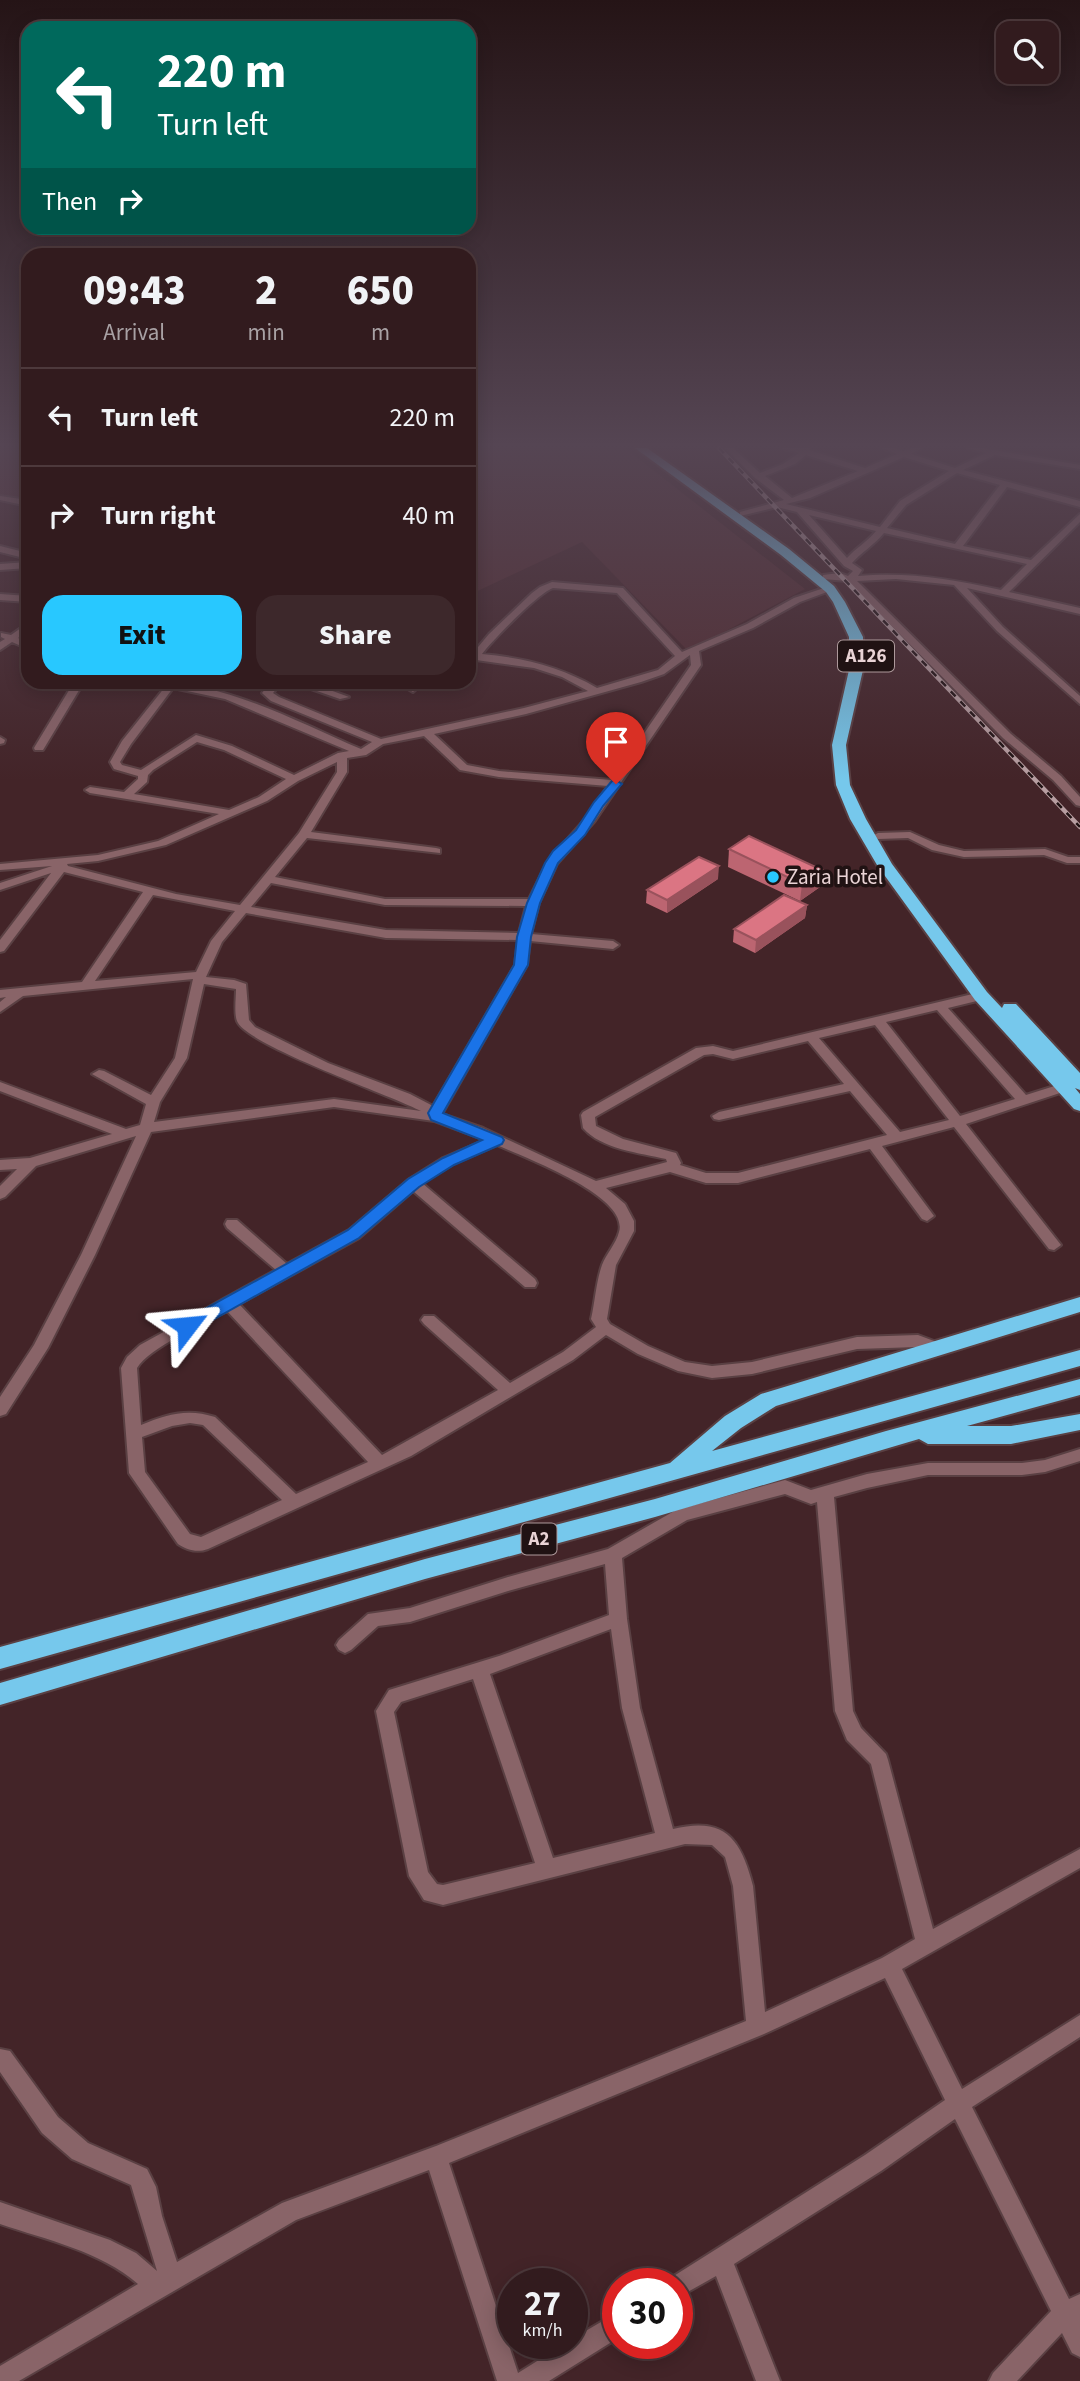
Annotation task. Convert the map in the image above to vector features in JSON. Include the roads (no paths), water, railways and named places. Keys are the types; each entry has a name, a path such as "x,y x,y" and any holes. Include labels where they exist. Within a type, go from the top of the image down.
{"highway":[{"name":"A126","path":"795,559 828,583 856,637 856,670 839,745 843,785 880,856 981,996 1072,1086"},
{"name":"A126","path":"799,559 849,603 865,638 866,663 850,738 850,763 855,788 878,835 992,989 1072,1086 1080,1104"},
{"path":"659,1476 684,1463 733,1422 769,1400 1080,1304"},
{"name":"A2","path":"0,1658 251,1585 659,1476 1080,1358"},
{"path":"1025,1374 1043,1397"},
{"name":"A2","path":"0,1694 425,1569 655,1508 886,1440 1080,1387"},
{"path":"886,1440 931,1435 1011,1435 1080,1422"}],"street":[{"path":"843,559 858,570 850,579"},
{"path":"847,564 852,559"},
{"path":"1014,559 1034,563"},
{"path":"1004,592 1038,559"},
{"path":"0,567 21,566"},
{"path":"0,867 77,861 162,843 263,799 294,779 342,755 362,753 380,742 425,731 526,711 661,672 681,656 695,652 840,576 850,579 896,576 957,583 1080,611"},
{"path":"850,579 1007,736 1057,778 1080,803"},
{"path":"957,583 1007,635 1080,701"},
{"path":"476,651 494,631 521,610 542,588 552,585 620,590 681,656"},
{"path":"0,597 21,598"},
{"path":"0,647 21,631"},
{"path":"0,635 21,642"},
{"path":"436,1115 521,965 524,937 533,903 557,854 580,832 598,804 616,784 696,665 695,652"},
{"path":"476,656 515,660 558,669 597,692"},
{"path":"39,748 75,689"},
{"path":"168,689 126,743 115,762 118,767 143,774 196,738 228,748 294,779"},
{"path":"190,689 228,697 362,753"},
{"path":"271,689 267,693 275,699 380,742"},
{"path":"318,689 344,697"},
{"path":"425,731 464,768 499,774 616,784"},
{"path":"0,1410 40,1348 88,1255 146,1128 153,1102 181,1058 200,978 217,941 304,834 342,772 342,755"},
{"path":"127,795 143,780 143,774"},
{"path":"90,790 230,813"},
{"path":"304,834 436,851"},
{"path":"878,835 910,835 936,848 964,853 1045,852 1067,860 1080,860"},
{"path":"0,887 77,861"},
{"path":"62,867 224,906 386,934 524,937 613,945"},
{"path":"0,948 62,867"},
{"path":"270,879 385,902 533,903"},
{"path":"86,986 150,890"},
{"path":"224,906 232,923"},
{"path":"0,994 200,978 242,988 243,1021 251,1030 323,1066 405,1097 436,1115 595,1186 620,1207 627,1231 609,1265 599,1319 605,1328 673,1364 712,1372 734,1372 857,1343 918,1341 937,1348"},
{"path":"0,1008 21,992"},
{"path":"670,1167 674,1163 671,1156 623,1145 601,1136 590,1128 588,1115 701,1051 713,1050 733,1055 981,996"},
{"path":"939,1005 1024,1101"},
{"path":"879,1022 1054,1245"},
{"path":"811,1037 897,1138"},
{"path":"99,1073 153,1102"},
{"path":"0,1086 123,1133"},
{"path":"719,1116 855,1086"},
{"path":"595,1186 670,1167 706,1178 738,1178 957,1122 1072,1086"},
{"path":"0,1165 31,1163 146,1128 291,1107 334,1104 436,1115"},
{"path":"497,1140 448,1161 413,1183 354,1234 145,1349 132,1361 129,1368 137,1473 184,1539 190,1543 202,1544 405,1452 568,1356 605,1328"},
{"path":"874,1144 927,1216"},
{"path":"0,1194 31,1163"},
{"path":"413,1183 530,1283"},
{"path":"232,1224 286,1271"},
{"path":"229,1303 380,1464"},
{"path":"429,1320 509,1391"},
{"path":"134,1434 183,1416 202,1418 209,1421 295,1502"},
{"path":"345,1645 374,1619 410,1615 613,1555 682,1515 785,1488 811,1497 867,1481 928,1469 1022,1469 1045,1466 1080,1455"},
{"path":"825,1494 832,1602 844,1711 854,1734 878,1760 926,1945"},
{"path":"613,1555 618,1619 631,1708 666,1840"},
{"path":"618,1619 395,1696 385,1711 419,1876 430,1893 443,1895 685,1835 711,1835 721,1838 734,1851 749,1920 751,1987 757,2027"},
{"path":"479,1669 547,1869"},
{"path":"0,2379 290,2211 436,2157 757,2027 889,1965 1080,1858"},
{"path":"889,1965 958,2104 1072,2310 1080,2345"},
{"path":"693,2277 873,2163 1080,2025"},
{"path":"3,2058 50,2125 80,2151 139,2177 145,2187 164,2282"},
{"path":"436,2157 509,2381"},
{"path":"0,2213 102,2248 164,2282"},
{"path":"721,2259 768,2381"},
{"path":"1001,2381 1072,2310"},
{"path":"527,2381 602,2334"}],"railway":[{"path":"825,559 1080,827"}],"place":[{"name":"Zaria Hotel","path":"773,877"}]}
